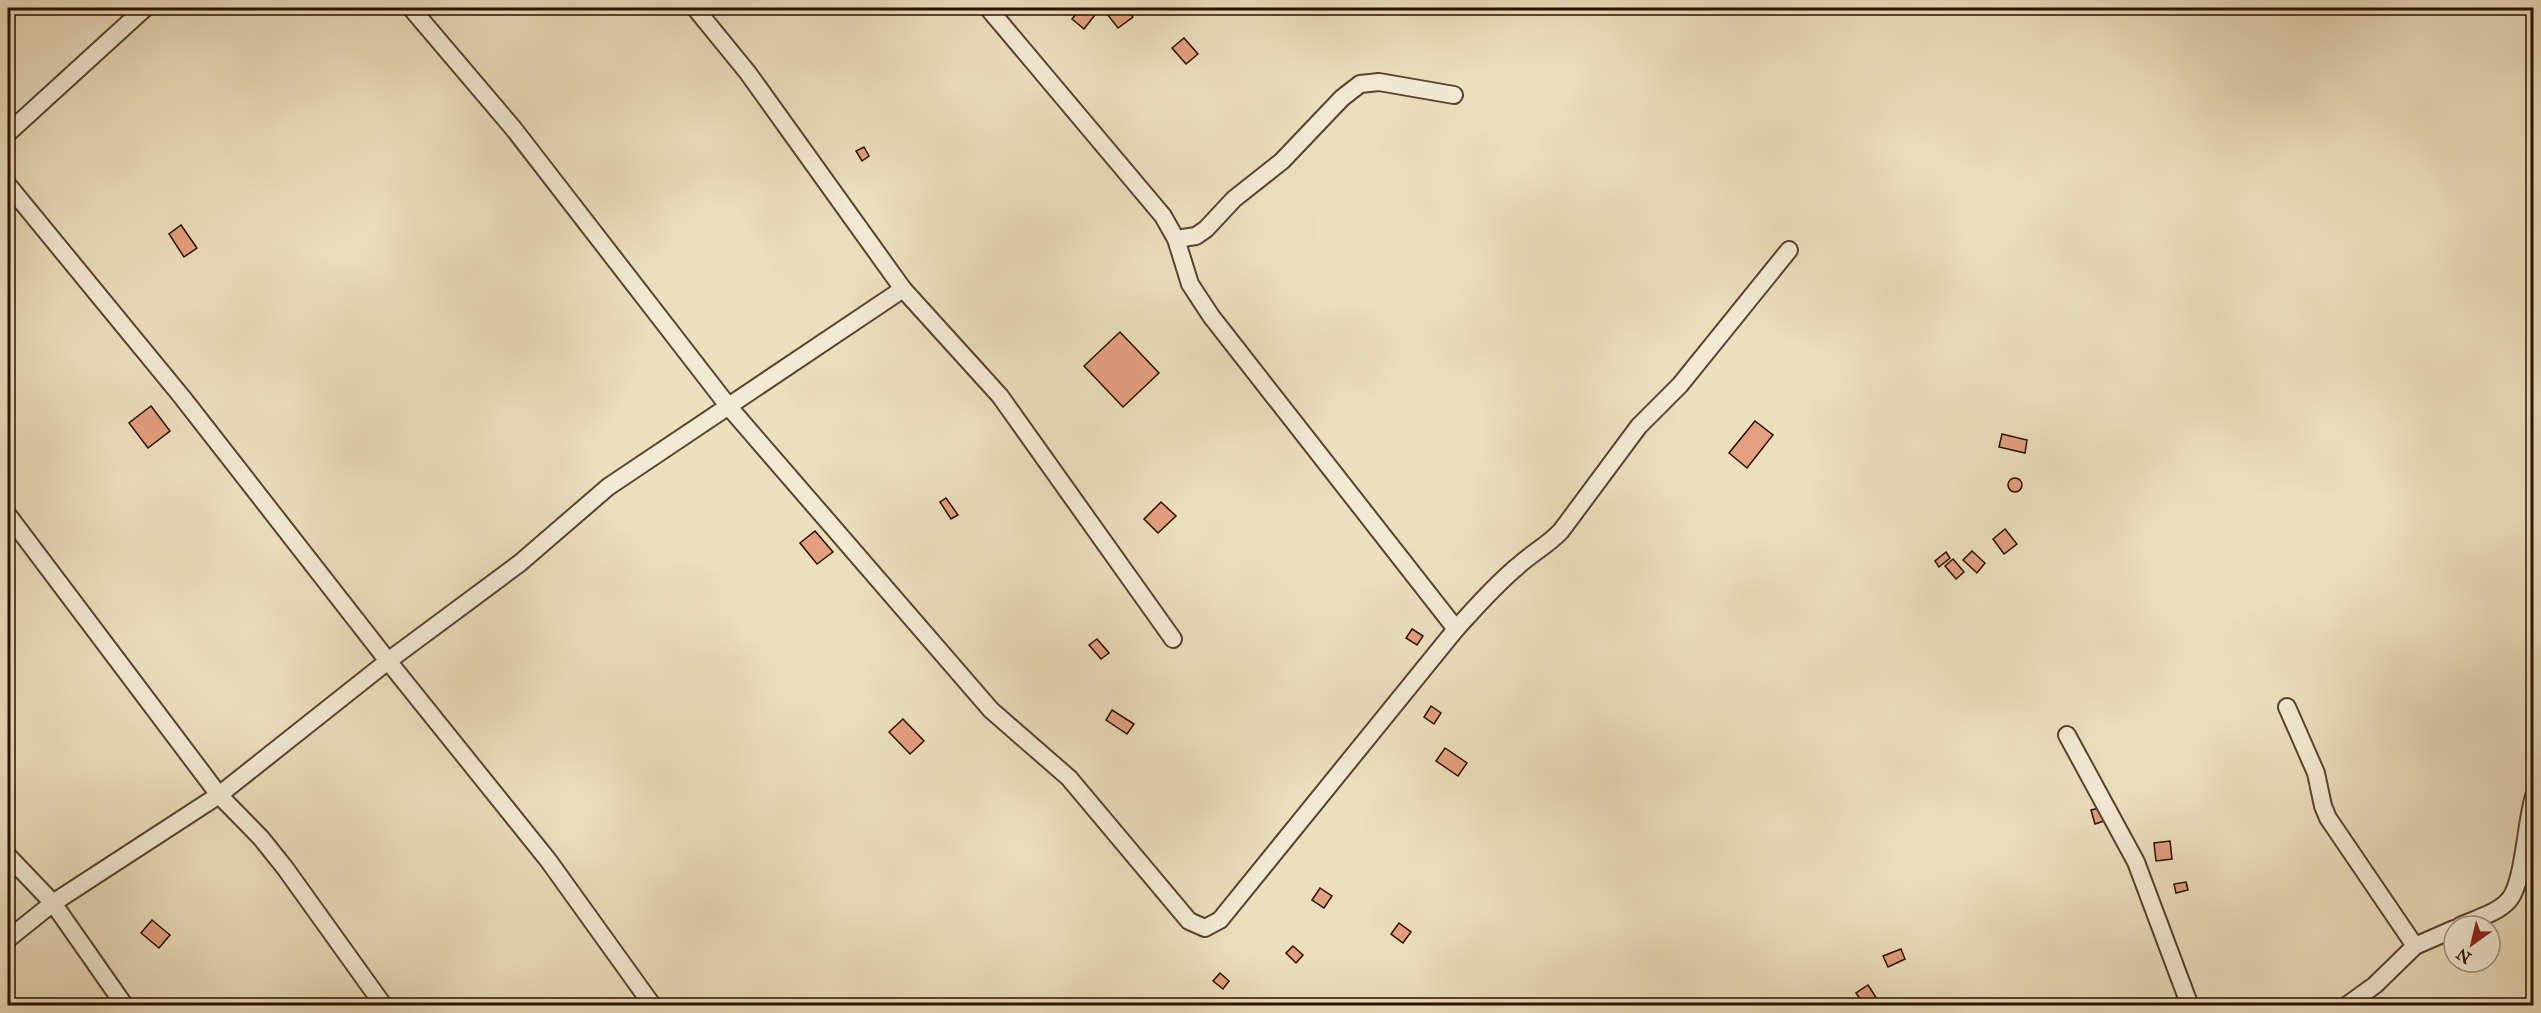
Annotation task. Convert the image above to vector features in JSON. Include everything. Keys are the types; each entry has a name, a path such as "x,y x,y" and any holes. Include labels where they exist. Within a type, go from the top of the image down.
{"street":[{"path":"8,133 145,8"},
{"path":"411,8 513,128 729,407 991,710 1069,778 1189,921 1205,928 1220,920 1456,629 1497,583 1522,562 1548,545 1561,531 1639,426 1680,385 1789,250"},
{"path":"695,8 748,73 903,289 1000,396 1173,639"},
{"path":"988,8 1163,216 1176,239 1190,285 1211,316 1456,629"},
{"path":"1176,239 1196,236 1206,229 1234,199 1282,161 1342,98 1360,84 1379,82 1454,95"},
{"path":"8,185 182,397 388,661 548,860 653,1005"},
{"path":"8,939 53,903 219,795 388,661 529,556 608,487 903,289"},
{"path":"8,515 219,795 261,838 285,868 384,1005"},
{"path":"2287,708 2316,773 2328,818 2415,946"},
{"path":"2067,735 2136,862 2190,1005"},
{"path":"2487,914 2500,908 2510,899 2517,881 2534,796"},
{"path":"8,856 53,903 125,1005"},
{"path":"2346,1005 2375,986 2415,946 2442,934"}],"building":[{"path":"1081,8 1086,8 1095,15 1084,29 1072,19"},
{"path":"1115,8 1126,8 1133,17 1118,28 1107,14"},
{"path":"1184,38 1198,54 1186,64 1172,48"},
{"path":"864,147 869,156 862,161 856,151"},
{"path":"181,225 197,248 184,257 169,234"},
{"path":"1120,332 1159,373 1123,407 1084,366"},
{"path":"151,406 170,431 148,448 129,423"},
{"path":"1755,421 1773,435 1747,468 1729,453"},
{"path":"2002,434 2027,440 2025,453 1999,447"},
{"path":"2015,478 2020,480 2022,485 2020,490 2015,492 2010,490 2008,485 2010,480"},
{"path":"946,498 958,515 951,519 940,502"},
{"path":"1161,502 1176,516 1158,533 1144,519"},
{"path":"2005,529 2017,544 2004,554 1993,539"},
{"path":"815,531 833,552 817,564 800,543"},
{"path":"1972,551 1985,563 1977,573 1963,560"},
{"path":"1946,552 1950,558 1939,567 1935,561"},
{"path":"1953,559 1964,572 1956,579 1945,566"},
{"path":"1412,629 1423,636 1417,645 1406,638"},
{"path":"1097,639 1109,653 1101,659 1089,645"},
{"path":"1431,706 1441,713 1434,724 1424,717"},
{"path":"1112,710 1134,724 1127,734 1106,720"},
{"path":"903,719 924,741 910,754 889,732"},
{"path":"1445,748 1467,763 1458,776 1436,761"},
{"path":"2103,807 2107,820 2095,824 2091,810"},
{"path":"2170,841 2172,859 2156,861 2154,843"},
{"path":"2186,882 2188,890 2176,893 2174,884"},
{"path":"1320,888 1332,896 1324,908 1312,900"},
{"path":"152,920 170,935 159,948 141,933"},
{"path":"1399,923 1411,932 1403,943 1391,934"},
{"path":"1293,946 1303,955 1296,963 1286,953"},
{"path":"1901,949 1905,959 1888,967 1883,956"},
{"path":"1220,973 1229,981 1223,989 1213,981"},
{"path":"1868,985 1877,999 1865,1006 1856,993"}]}
